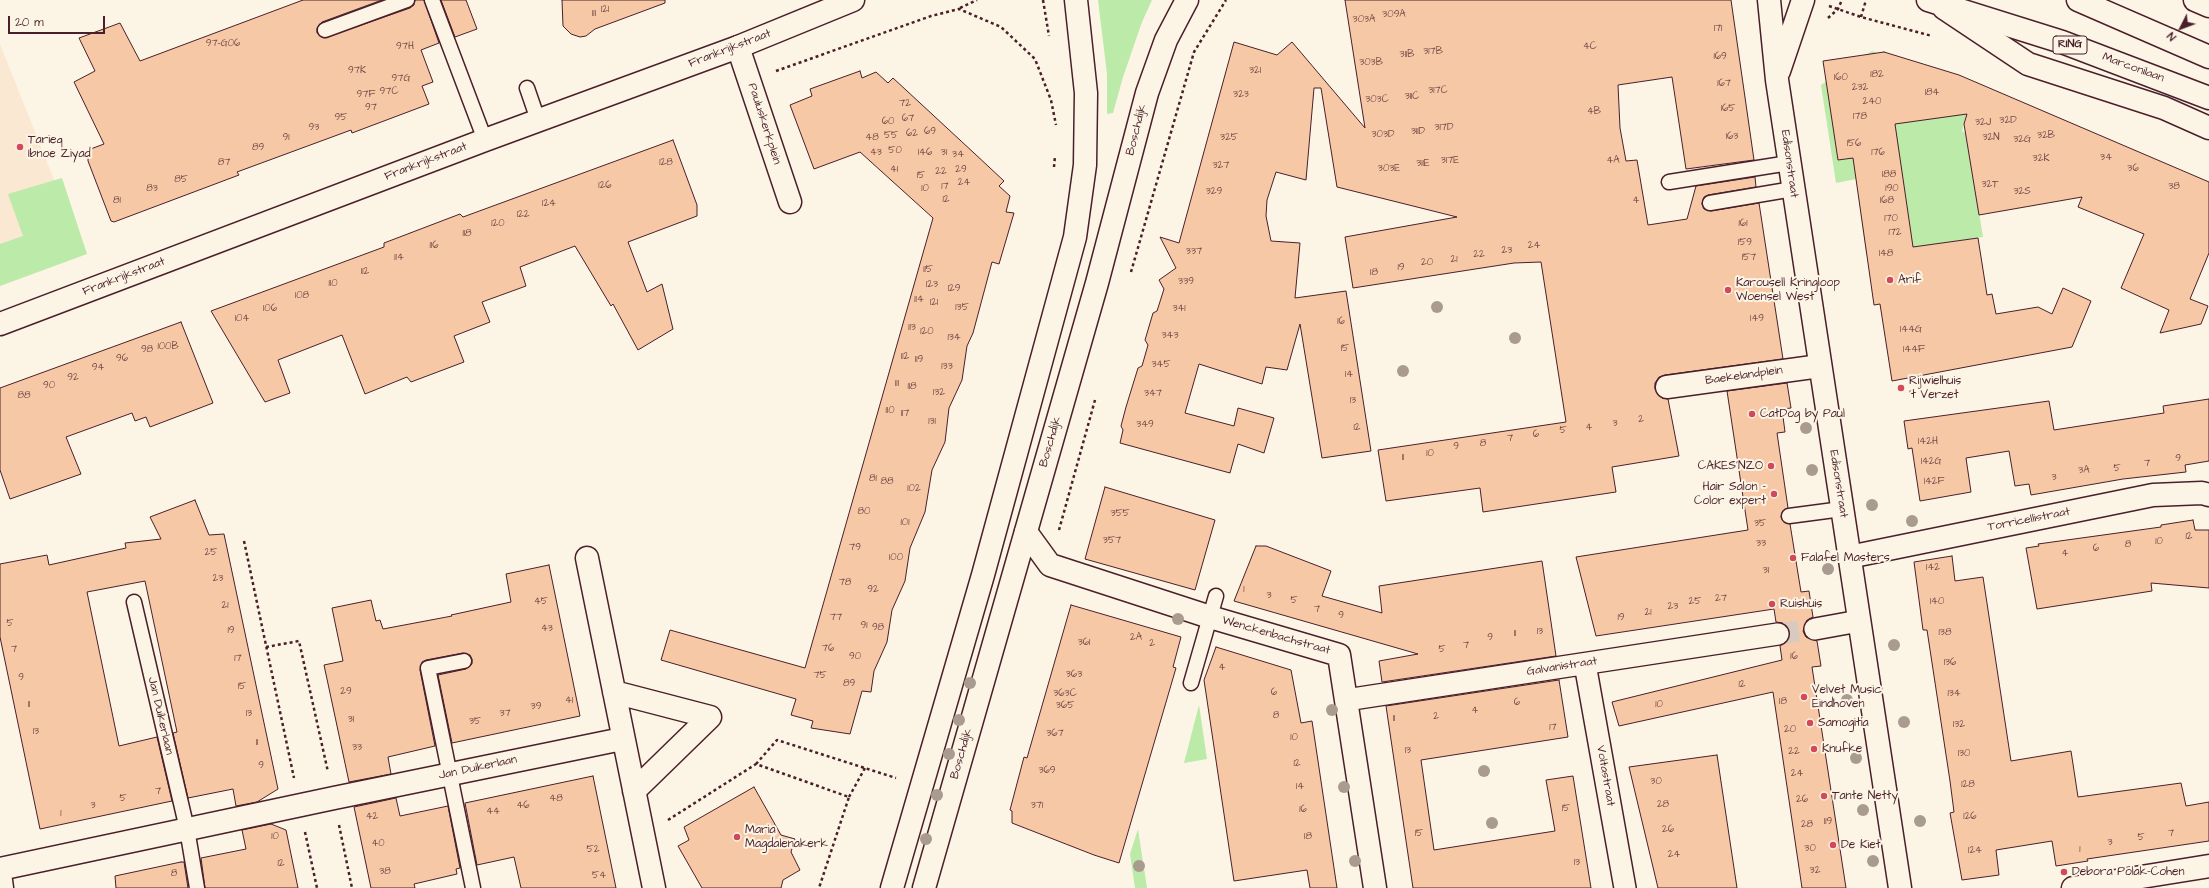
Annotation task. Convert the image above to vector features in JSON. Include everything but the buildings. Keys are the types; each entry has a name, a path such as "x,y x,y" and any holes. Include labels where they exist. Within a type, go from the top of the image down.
{"street":[{"name":"Frankrijkstraat","path":"0,324 538,120 738,47 853,0"},
{"path":"892,888 983,575 1075,237 1085,165 1086,93 1076,0"},
{"name":"Boschdijk","path":"924,888 1118,206 1147,92 1166,40 1187,0"},
{"name":"Edisonstraat","path":"1768,0 1776,80 1900,888"},
{"name":"Edisonstraat","path":"1776,80 1803,0"},
{"path":"2078,0 2209,57"},
{"name":"Marconilaan","path":"1934,3 2062,42 2209,98"},
{"name":"Marconilaan","path":"1934,3 2028,64 2164,108 2209,128"},
{"name":"Pauluskerkplein","path":"738,47 790,202"},
{"name":"Baekelandplein","path":"1667,387 1820,366"},
{"name":"Torricellistraat","path":"1849,556 2153,495 2202,493 2209,495"},
{"name":"Wenckenbachstraat","path":"1026,532 1050,566 1210,617 1339,654 1375,888"},
{"path":"587,558 622,739 654,888"},
{"path":"1815,628 1859,621"},
{"name":"Galvanistraat","path":"1346,700 1778,634"},
{"name":"Voltastraat","path":"1585,664 1625,888"},
{"path":"614,692 710,717 634,791"},
{"name":"Jan Duikerlaan","path":"0,869 300,805 622,739"},
{"path":"2073,888 2209,866"},
{"path":"0,873 2,888"}],"lane":[{"path":"325,30 407,0"},
{"path":"432,0 485,140"},
{"path":"527,88 538,120"},
{"path":"1669,182 1789,163"},
{"path":"1710,203 1793,189"},
{"path":"1789,516 1842,509"},
{"path":"1191,682 1216,596"},
{"name":"Jan Duikerlaan","path":"134,602 186,829 197,888"},
{"path":"464,661 428,668 473,888"}],"path":[{"path":"750,81 931,16 959,9 976,0"},
{"path":"1043,0 1050,39"},
{"path":"1137,254 1194,52 1226,0"},
{"path":"1838,9 1842,0"},
{"path":"1861,17 1866,0"},
{"path":"1825,5 1861,17 1937,37"},
{"path":"959,9 1001,27 1036,59 1051,100 1057,131 1056,100"},
{"path":"1054,170 1055,154"},
{"path":"244,542 317,888"},
{"path":"266,647 299,641 334,798 352,888"},
{"path":"643,835 756,764 777,740 898,779 900,772"},
{"path":"756,764 850,797"},
{"path":"819,888 850,797 865,768"}],"shaded area":[{"name":"Tarieq Ibnoe Ziyad","path":"0,44 82,250 0,279"}],"green space":[{"path":"1098,0 1152,0 1142,22 1123,77 1113,113 1107,114 1107,74"},
{"path":"1872,51 1975,83 1962,131 1966,133 1983,237 1866,254 1856,179 1836,183 1821,85"},
{"path":"62,178 87,254 0,286 0,244 23,236 8,194"},
{"path":"1199,705 1207,759 1184,763"},
{"path":"1138,829 1147,888 1135,888 1130,854"}],"tunnel":[{"path":"1778,634 1815,629"}],"place":[{"name":"Tarieq Ibnoe Ziyad","path":"20,147"},
{"name":"Arif","path":"1890,280"},
{"name":"Karousell Kringloop Woensel West","path":"1728,290"},
{"name":"Rijwielhuis ‘t Verzet","path":"1901,388"},
{"name":"CatDog by Paul","path":"1752,414"},
{"name":"CAKES'NZO","path":"1771,466"},
{"name":"Hair Salon - Color expert","path":"1774,494"},
{"name":"Falafel Masters","path":"1793,558"},
{"name":"Ruishuis","path":"1772,604"},
{"name":"Velvet Music Eindhoven","path":"1804,697"},
{"name":"Samogitia","path":"1810,723"},
{"name":"Knufke","path":"1814,749"},
{"name":"Tante Netty","path":"1824,796"},
{"name":"Maria Magdalenakerk","path":"737,837"},
{"name":"De Kiet","path":"1833,845"},
{"name":"Debora Polak-Cohen","path":"2064,872"}]}
